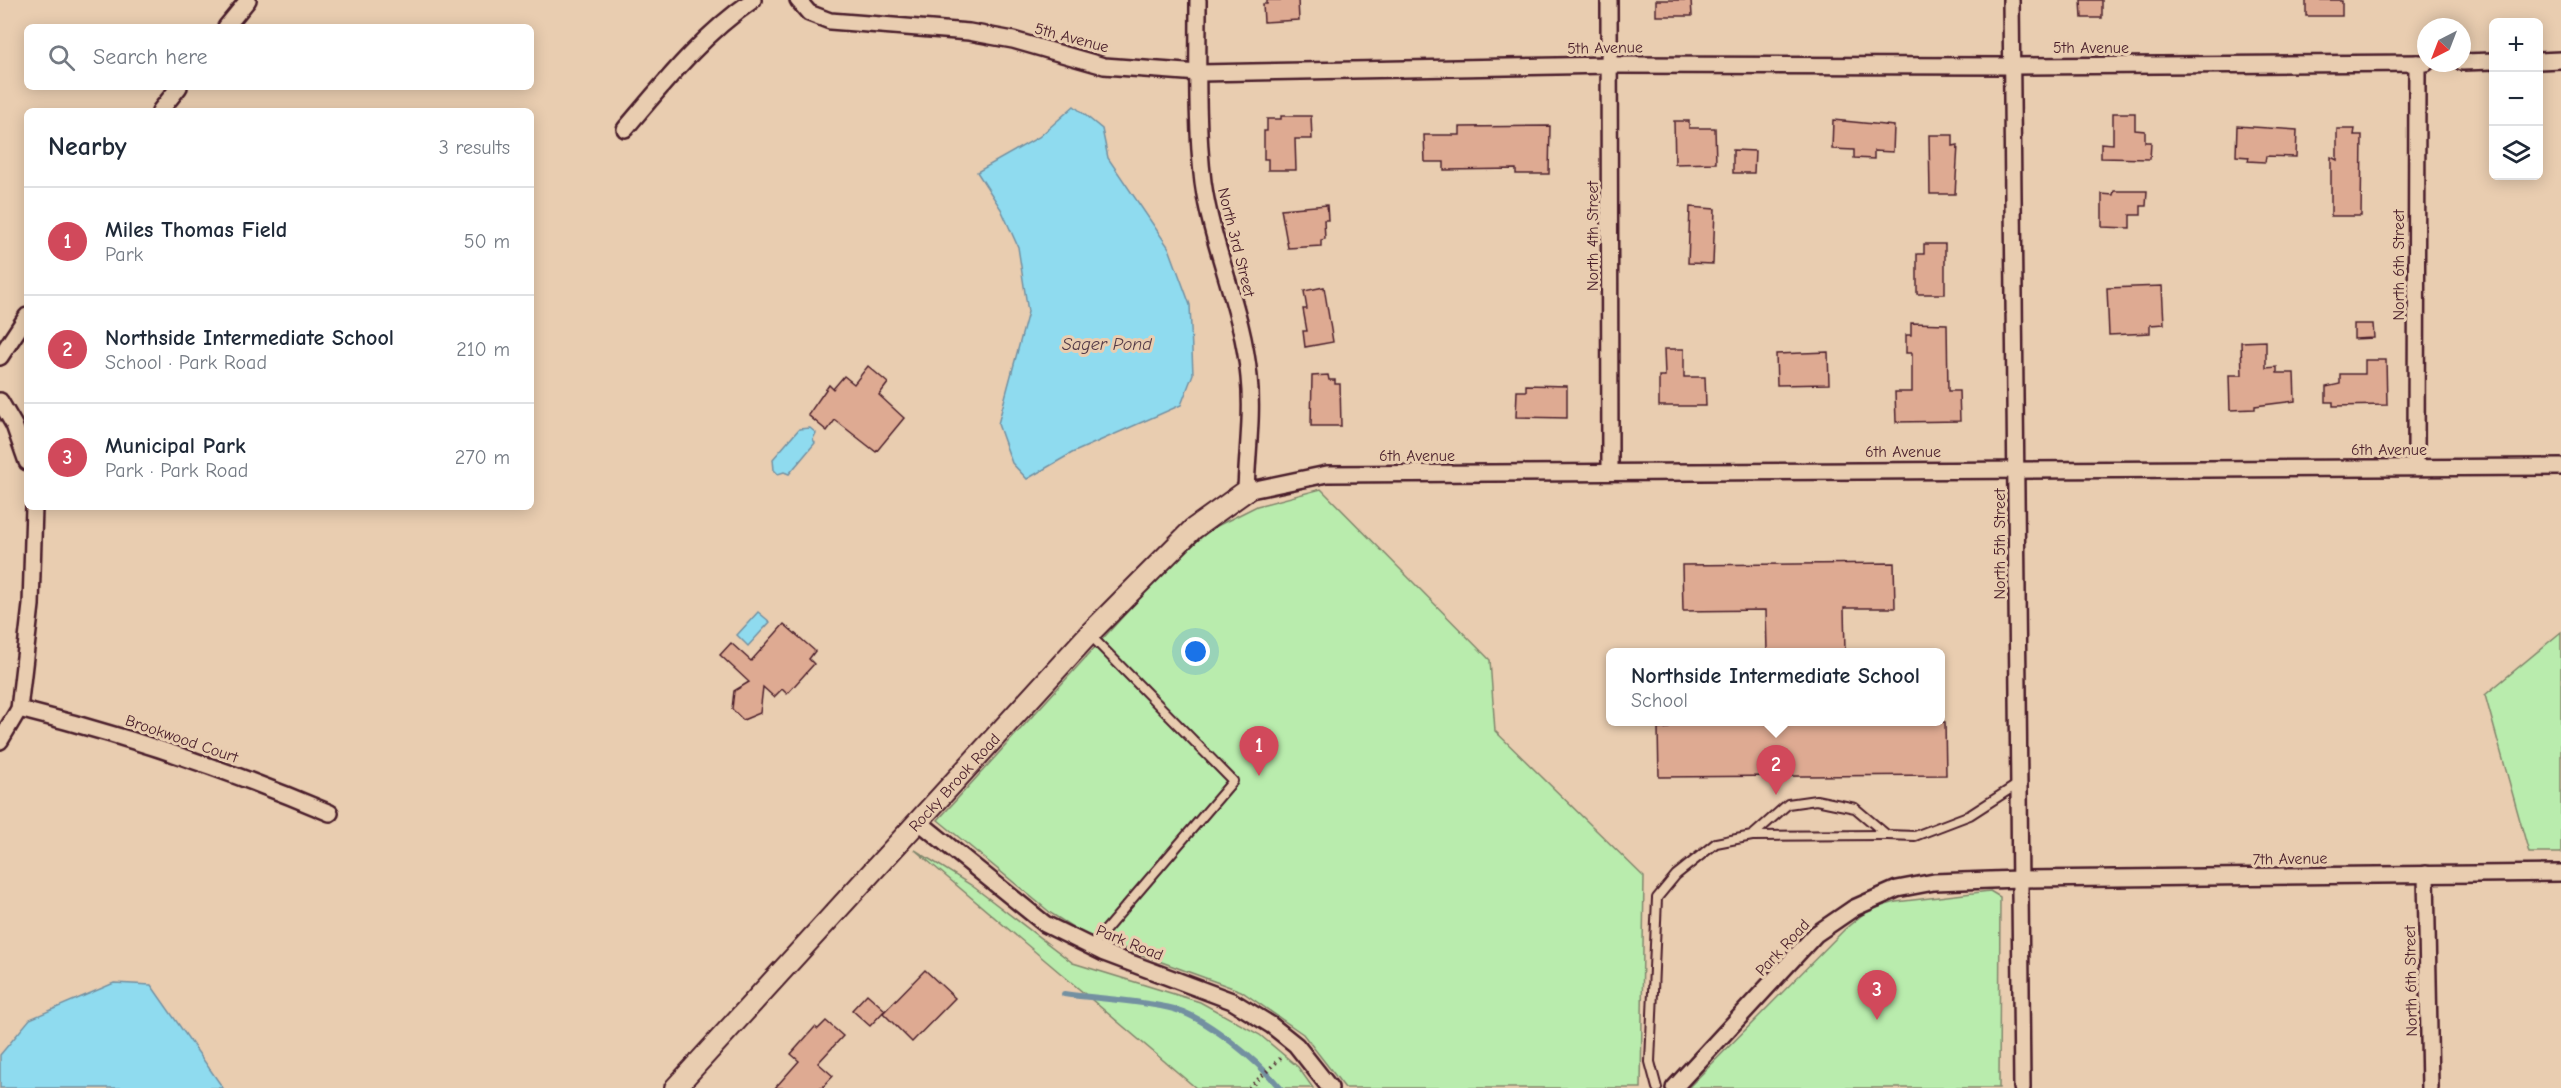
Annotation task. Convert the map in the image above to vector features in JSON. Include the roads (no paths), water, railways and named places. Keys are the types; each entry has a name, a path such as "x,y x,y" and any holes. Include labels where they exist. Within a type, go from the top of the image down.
{"street":[{"path":"228,24 248,0"},
{"path":"625,129 684,59 734,13 753,0"},
{"name":"5th Avenue","path":"798,0 809,13 830,21 969,32 1013,40 1104,66 1198,73 1610,65 2012,66 2417,63"},
{"name":"North 3rd Street","path":"1198,0 1198,73 1203,181 1212,228 1231,288 1249,376 1250,423 1246,491"},
{"name":"North 4th Street","path":"1609,0 1610,471"},
{"name":"North 5th Street","path":"2011,0 2022,1088"},
{"path":"2543,61 2561,60"},
{"path":"2471,62 2489,62"},
{"name":"North 6th Street","path":"2416,467 2421,72"},
{"path":"162,108 177,90"},
{"path":"0,357 24,321"},
{"path":"0,401 14,425 24,453"},
{"name":"6th Avenue","path":"1246,491 1327,474 2561,467"},
{"name":"Rocky Brook Road","path":"675,1088 1089,634 1193,529 1246,491"},
{"path":"0,741 19,709 31,605 34,510"},
{"name":"Brookwood Court","path":"19,709 92,727 241,777 330,813"},
{"name":"Park Road","path":"918,821 1045,924 1091,947 1232,1001 1271,1025 1296,1045 1330,1088"},
{"name":"7th Avenue","path":"2019,879 2561,873"},
{"name":"North 6th Street","path":"2426,874 2430,1088"},
{"name":"Park Road","path":"1674,1088 1816,934 1854,908 1897,889 1934,882 2019,879"}],"lane":[{"path":"1089,634 1233,781 1091,947"},
{"path":"1657,1088 1650,1062 1658,898 1676,875 1716,843 1752,836 1915,836 1970,815 2018,784"},
{"path":"1752,836 1788,804 1816,800 1855,808 1887,835"}],"water":[{"name":"Sager Pond","path":"1074,106 1102,129 1108,158 1169,248 1190,305 1193,374 1181,405 1072,453 1027,479 1012,463 998,424 1028,312 1018,247 1001,209 977,172 1039,137"},
{"path":"810,428 816,433 813,439 815,443 789,474 784,472 778,474 774,470 773,459 799,429"},
{"path":"758,612 770,622 748,646 737,635"},
{"path":"114,983 151,985 223,1088 0,1088 0,1055 30,1019"}],"waterway":[{"path":"1064,994 1147,1004 1187,1014 1231,1042 1280,1088"}],"place":[{"name":"Miles Thomas Field","path":"1259,776"},
{"name":"Northside Intermediate School","path":"1776,795"},
{"name":"Municipal Park","path":"1877,1020"}]}
